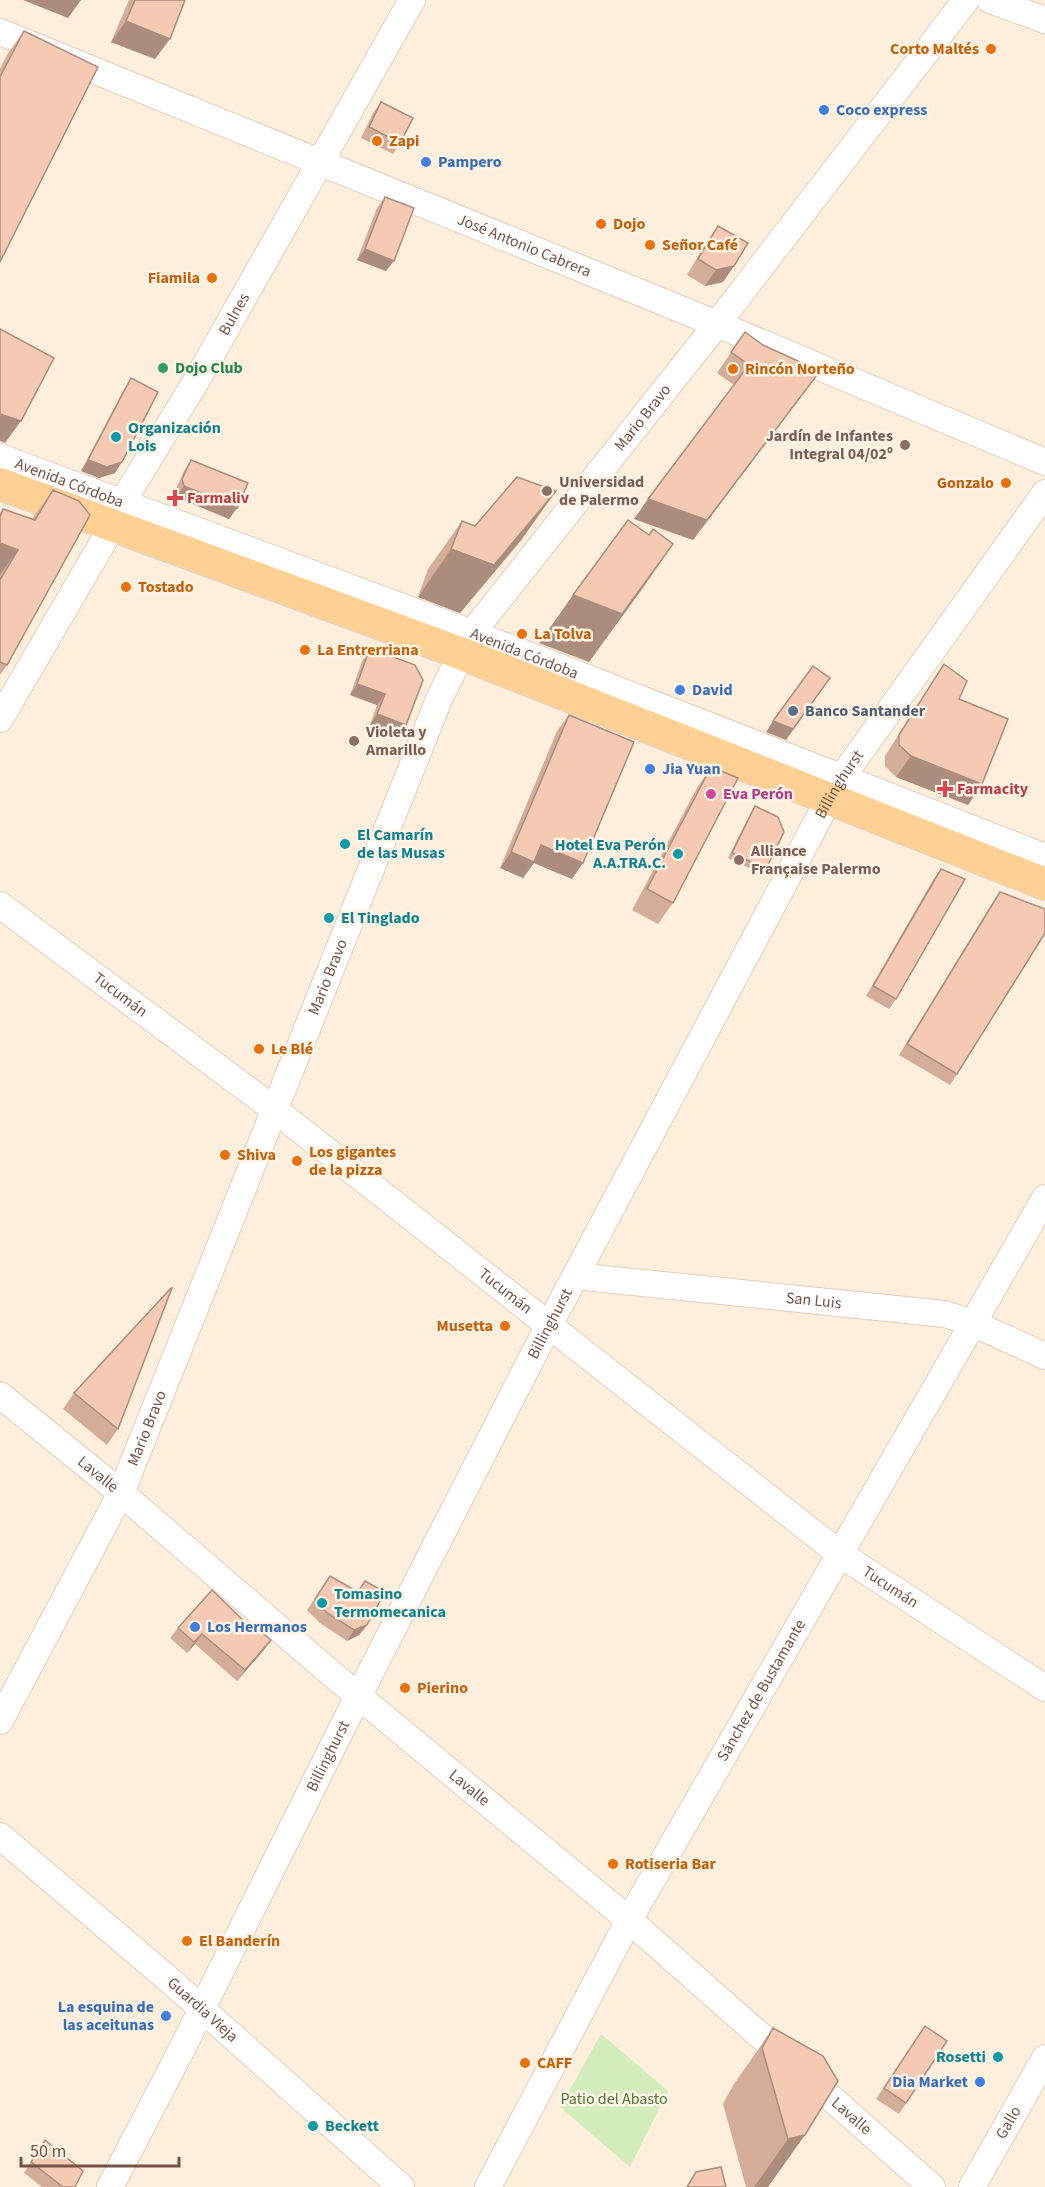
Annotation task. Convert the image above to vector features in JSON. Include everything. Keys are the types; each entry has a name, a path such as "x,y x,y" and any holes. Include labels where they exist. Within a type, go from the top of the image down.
{"main road":[{"name":"Avenida Córdoba","path":"0,484 118,513 466,643 835,788 1045,884"}],"street":[{"name":"Bulnes","path":"0,719 198,378 412,0"},
{"name":"Mario Bravo","path":"0,1721 121,1493 440,696 466,643 717,324 966,0"},
{"path":"990,0 1045,20"},
{"name":"José Antonio Cabrera","path":"0,33 717,324 1045,462"},
{"name":"Avenida Córdoba","path":"0,457 118,513"},
{"name":"Billinghurst","path":"110,2187 183,2047 358,1695 549,1324 835,788 1045,493"},
{"name":"Avenida Córdoba","path":"835,788 879,793 1045,857"},
{"name":"Tucumán","path":"0,905 275,1110 840,1554 1045,1688"},
{"name":"Sánchez de Bustamante","path":"488,2187 629,1920 1045,1198"},
{"name":"San Luis","path":"575,1276 945,1314 972,1323 1045,1356"},
{"name":"Lavalle","path":"0,1395 121,1493 358,1695 629,1920 932,2187"},
{"name":"Guardia Vieja","path":"0,1836 201,2008 401,2187"},
{"name":"Gallo","path":"972,2187 1045,2058"}],"green space":[{"name":"Patio del Abasto","path":"601,2034 668,2091 630,2167 560,2107"}],"building":[{"path":"135,0 185,0 170,39 126,21"},
{"path":"24,31 98,67 0,262 0,77"},
{"path":"381,102 413,118 400,143 369,127"},
{"path":"385,197 414,208 394,261 365,249"},
{"path":"718,226 748,243 734,266 716,270 698,259"},
{"path":"0,329 54,358 21,421 0,414"},
{"path":"745,332 763,345 820,371 707,520 648,499 749,365 731,352"},
{"name":"Organización Lois","path":"131,378 158,392 122,462 107,467 88,460"},
{"path":"191,460 248,483 237,508 184,486 182,479"},
{"path":"517,477 556,491 494,565 451,549 462,521 475,526"},
{"path":"53,490 79,501 90,515 7,665 0,662 0,580 18,550 0,543 0,517 3,509 35,520"},
{"path":"628,520 649,535 653,529 673,544 622,614 573,595"},
{"path":"370,648 415,665 423,680 406,725 377,714 385,694 357,684"},
{"path":"944,664 967,681 959,699 1008,719 982,784 911,756 899,745 899,735"},
{"name":"Banco Santander","path":"813,666 830,678 793,729 773,721"},
{"path":"569,715 634,742 583,863 541,845 534,862 511,852"},
{"name":"Hotel Eva Perón A.A.TRA.C.","path":"711,767 738,778 673,903 647,889"},
{"path":"755,806 778,817 784,832 766,869 732,853"},
{"path":"941,869 965,879 896,999 873,986"},
{"path":"1000,892 1045,909 1045,933 957,1074 907,1044"},
{"path":"172,1288 118,1429 74,1393"},
{"path":"330,1576 358,1592 365,1581 385,1592 367,1625 354,1630 327,1613 315,1599"},
{"path":"212,1590 249,1626 251,1624 271,1640 245,1670 202,1634 194,1642 178,1628"},
{"path":"925,2026 947,2041 906,2103 884,2088"},
{"path":"773,2028 823,2056 838,2081 805,2135 788,2139 762,2048"},
{"path":"45,2140 83,2171 75,2187 63,2187 31,2162"},
{"path":"721,2167 726,2187 687,2187 696,2172"}],"place":[{"name":"Corto Maltés","path":"991,49"},
{"name":"Coco express","path":"824,110"},
{"name":"Zapi","path":"377,141"},
{"name":"Pampero","path":"426,162"},
{"name":"Dojo","path":"601,224"},
{"name":"Señor Café","path":"650,245"},
{"name":"Fiamila","path":"212,278"},
{"name":"Dojo Club","path":"163,368"},
{"name":"Rincón Norteño","path":"733,369"},
{"name":"Organización Lois","path":"116,437"},
{"name":"Jardín de Infantes Integral 04/02º","path":"905,445"},
{"name":"Gonzalo","path":"1006,483"},
{"name":"Universidad de Palermo","path":"547,491"},
{"name":"Farmaliv","path":"175,498"},
{"name":"Tostado","path":"126,587"},
{"name":"La Tolva","path":"522,634"},
{"name":"La Entrerriana","path":"305,650"},
{"name":"David","path":"680,690"},
{"name":"Banco Santander","path":"793,711"},
{"name":"Violeta y Amarillo","path":"354,741"},
{"name":"Jia Yuan","path":"650,769"},
{"name":"Farmacity","path":"945,789"},
{"name":"Eva Perón","path":"711,794"},
{"name":"El Camarín de las Musas","path":"345,844"},
{"name":"Hotel Eva Perón A.A.TRA.C.","path":"678,854"},
{"name":"Alliance Française Palermo","path":"739,860"},
{"name":"El Tinglado","path":"329,918"},
{"name":"Le Blé","path":"259,1049"},
{"name":"Shiva","path":"225,1155"},
{"name":"Los gigantes de la pizza","path":"297,1161"},
{"name":"Musetta","path":"505,1326"},
{"name":"Tomasino Termomecanica","path":"322,1603"},
{"name":"Los Hermanos","path":"195,1627"},
{"name":"Pierino","path":"405,1688"},
{"name":"Rotiseria Bar","path":"613,1864"},
{"name":"El Banderín","path":"187,1941"},
{"name":"La esquina de las aceitunas","path":"166,2016"},
{"name":"Rosetti","path":"998,2057"},
{"name":"CAFF","path":"525,2063"},
{"name":"Dia Market","path":"980,2082"},
{"name":"Beckett","path":"313,2126"}]}
